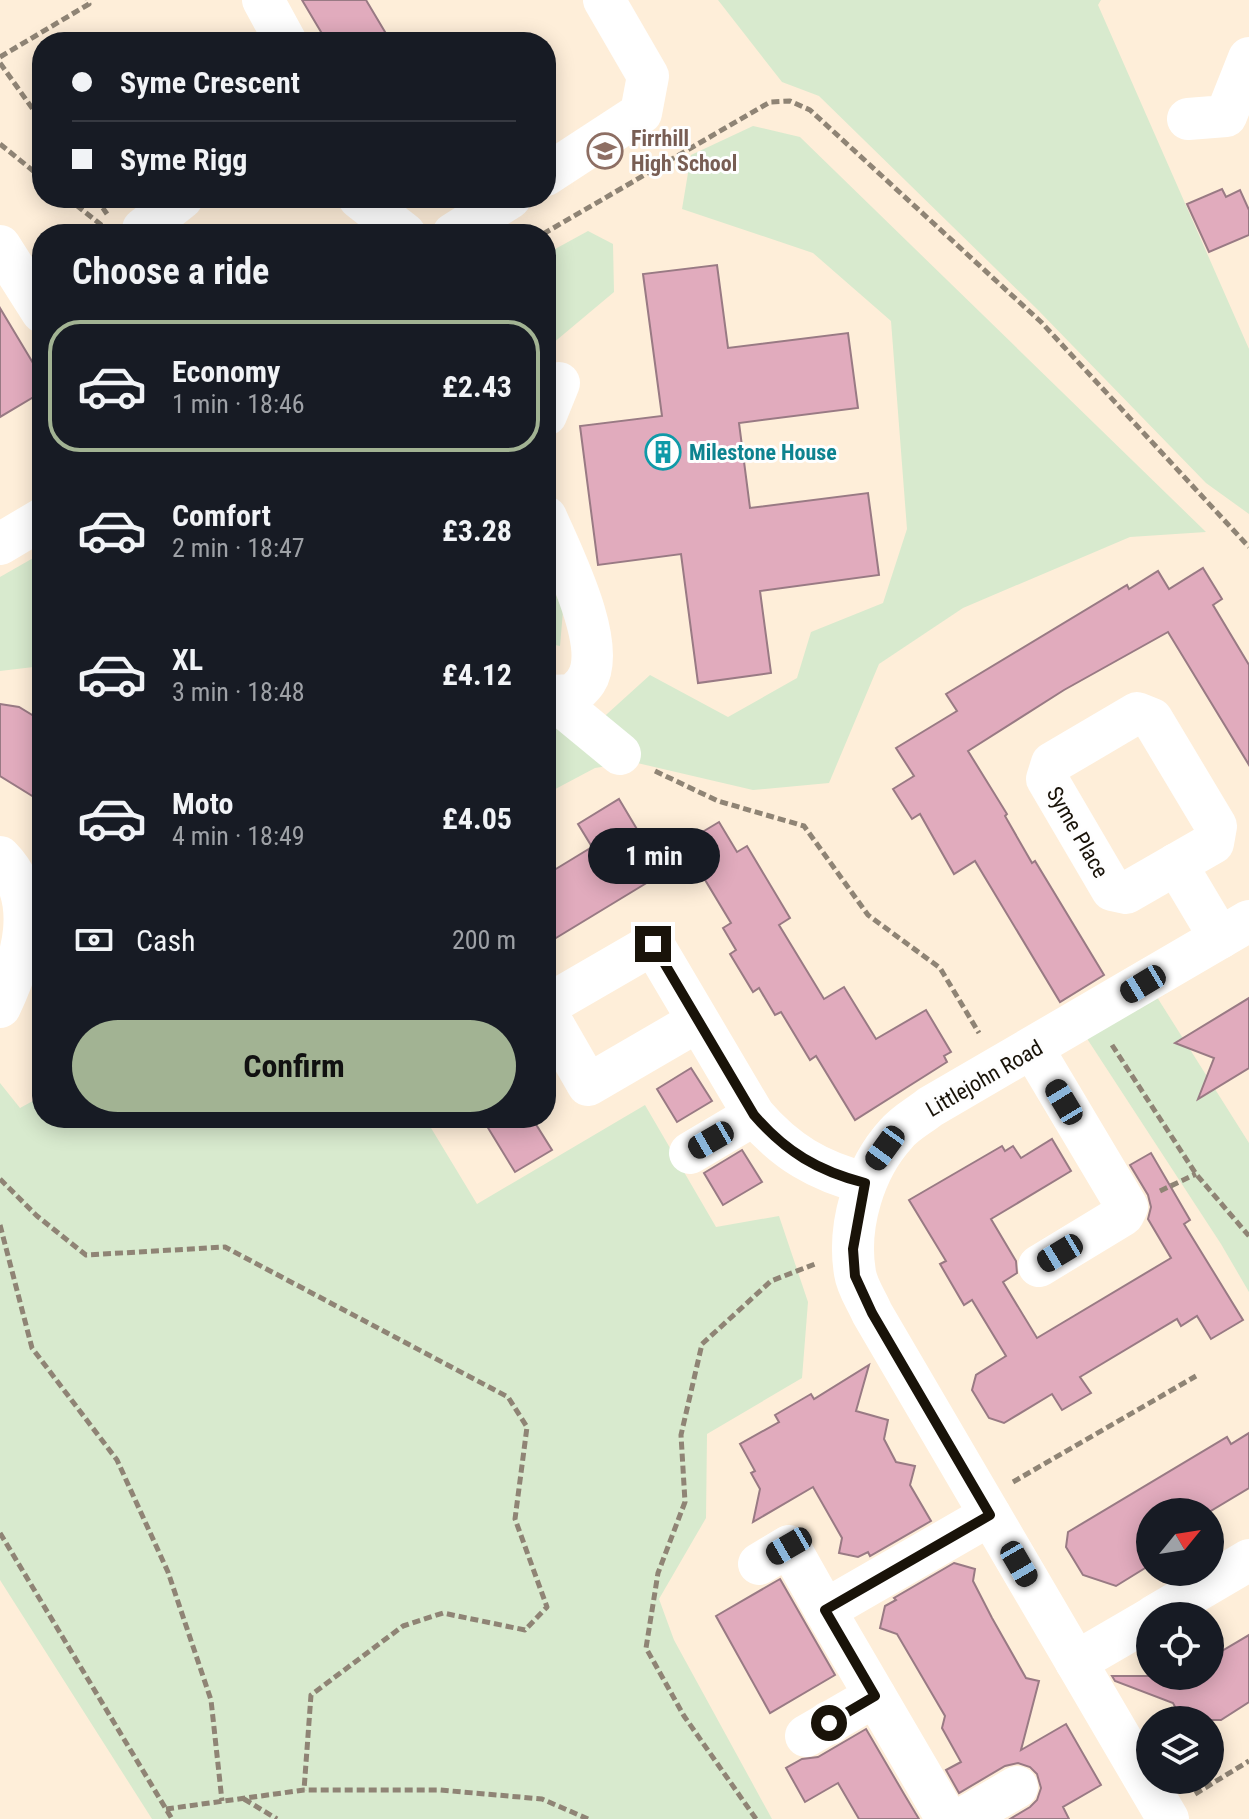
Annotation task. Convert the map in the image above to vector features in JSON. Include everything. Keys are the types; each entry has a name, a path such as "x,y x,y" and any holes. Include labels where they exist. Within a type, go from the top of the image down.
{"street":[{"path":"263,0 281,32"},
{"path":"556,168 641,113 648,76 604,0"},
{"path":"1221,125 1249,58"},
{"path":"149,224 169,208"},
{"path":"372,208 392,224"},
{"path":"469,224 494,208"},
{"path":"0,246 32,296"},
{"path":"0,544 32,525"},
{"path":"556,540 584,605 592,651 588,679 573,695 556,695"},
{"path":"556,702 620,754"},
{"path":"0,857 10,867 23,902 24,943 18,993"},
{"path":"1176,864 1234,929"},
{"name":"Littlejohn Road","path":"1166,1816 872,1313 855,1276 853,1249 865,1183 873,1164 897,1132 930,1107 1234,929"},
{"path":"556,1003 653,944 754,1115 775,1139 838,1176 865,1183"},
{"path":"556,1027 588,1085 698,1021"},
{"path":"1016,1059 1127,1207 1123,1215 1039,1266"},
{"path":"690,1153 754,1115"},
{"path":"825,1610 986,1507"},
{"path":"759,1564 789,1546 947,1819"},
{"path":"1178,1602 1249,1560"},
{"path":"1076,1662 1136,1626"},
{"path":"806,1736 875,1696"},
{"path":"962,1819 1017,1787"}],"path":[{"path":"42,32 96,0"},
{"path":"32,39 0,60 32,107"},
{"path":"556,226 770,102 790,101 810,110 1041,322 1249,547"},
{"path":"0,144 32,170"},
{"path":"80,208 100,224"},
{"path":"620,754 718,801 804,826 868,915 940,968 1016,1059"},
{"path":"1092,1014 1196,1174 1249,1236"},
{"path":"0,1179 37,1216 86,1255 225,1247 508,1397 527,1427 515,1519 547,1607 525,1630 443,1613 403,1626 311,1695 304,1790"},
{"path":"0,1225 32,1348 117,1460 168,1572 211,1700 222,1801"},
{"path":"756,1819 684,1716 646,1648 658,1573 685,1502 681,1435 702,1344 771,1281 853,1249"},
{"path":"986,1507 1196,1376"},
{"path":"0,1533 172,1819"},
{"path":"1166,1816 1249,1761"},
{"path":"166,1809 304,1790 440,1790 542,1799 588,1819"},
{"path":"243,1798 277,1819"}],"green space":[{"path":"718,0 1101,0 1098,5 1249,349 1249,514 1206,483 1037,309 819,96 782,82"},
{"path":"753,126 800,137 1206,532 1130,537 963,608 879,664 829,783 753,790 633,762 595,768 556,789 556,728 575,743 650,675 728,717 797,678 811,632 883,603 907,529 891,321 813,253 682,209 691,155"},
{"path":"588,231 613,244 614,292 556,341 556,249"},
{"path":"32,559 32,667 0,671 0,577"},
{"path":"556,595 563,611 560,646 556,645"},
{"path":"1155,994 1249,1143 1249,1292 1084,1034"},
{"path":"0,1083 20,1108 32,1101 32,1128 431,1128 477,1204 645,1105 716,1227 779,1216 808,1302 802,1378 707,1434 706,1518 659,1599 674,1640 772,1819 152,1819 0,1580"}],"building":[{"path":"302,0 366,0 385,32 321,32"},
{"path":"1222,189 1226,197 1240,190 1249,210 1249,235 1209,252 1187,204"},
{"name":"Milestone House","path":"717,265 728,348 848,333 858,408 739,423 750,508 868,493 879,575 760,591 771,673 698,683 681,554 598,565 580,426 662,416 643,274"},
{"path":"0,308 32,361 32,398 0,417"},
{"path":"1203,568 1222,599 1213,605 1249,665 1249,765 1168,632 1064,690 968,751 1007,814 1005,816 1032,863 1035,861 1104,975 1060,1002 975,861 954,874 920,814 912,819 893,789 914,776 896,748 957,711 946,694 1127,585 1129,589 1158,571 1169,589"},
{"path":"0,704 19,707 32,715 32,796 0,776"},
{"path":"619,799 663,873 556,938 556,869 592,847 578,824"},
{"path":"719,822 737,852 747,846 790,918 779,925 824,999 844,987 876,1039 926,1010 951,1052 944,1056 947,1062 855,1120 816,1056 810,1060 781,1012 775,1015 759,988 753,992 730,954 736,950 723,928 731,923 699,870 680,882 664,855"},
{"path":"1249,998 1249,1068 1198,1099 1214,1058 1175,1043"},
{"path":"691,1068 712,1101 677,1122 657,1089"},
{"path":"488,1128 538,1128 552,1150 515,1172"},
{"path":"1052,1139 1071,1171 991,1219 1016,1261 1017,1273 1003,1282 1037,1338 1171,1258 1148,1219 1151,1207 1148,1195 1130,1165 1151,1153 1190,1220 1184,1224 1243,1320 1211,1339 1197,1316 1181,1326 1177,1319 1080,1377 1091,1393 1062,1410 1052,1394 1004,1423 989,1418 972,1390 976,1375 1006,1356 972,1300 964,1305 940,1264 946,1261 909,1200 1002,1146 1005,1151 1013,1146 1021,1158"},
{"path":"742,1150 762,1182 723,1205 704,1173"},
{"path":"869,1365 856,1411 888,1420 884,1439 896,1462 915,1466 910,1485 931,1521 870,1556 868,1552 858,1557 839,1553 842,1538 813,1487 753,1522 760,1489 751,1473 755,1471 740,1444 779,1422 775,1415 811,1394 814,1399"},
{"path":"1249,1433 1249,1488 1224,1503 1224,1498 1136,1498 1136,1574 1116,1586 1083,1575 1066,1547 1068,1532 1227,1437 1231,1444"},
{"path":"954,1563 975,1569 973,1581 1026,1678 1039,1681 1021,1750 1066,1724 1101,1785 1063,1807 1069,1819 1010,1819 1037,1800 1041,1788 1037,1774 1030,1767 1018,1763 1005,1766 959,1793 946,1770 961,1762 942,1728 945,1716 897,1634 880,1628 885,1606 896,1600 894,1598"},
{"path":"780,1579 835,1675 770,1713 716,1616"},
{"path":"1249,1635 1249,1702 1224,1718 1224,1706 1175,1706 1139,1690 1224,1690 1224,1650"},
{"path":"1112,1676 1136,1676 1136,1689 1115,1681"},
{"path":"866,1729 919,1819 859,1819 838,1783 805,1802 786,1768 802,1759 818,1757"}],"place":[{"name":"Firrhill High School","path":"605,151"},
{"name":"Milestone House","path":"663,452"}],"route":[{"path":"653,944 754,1115 775,1139 838,1176 865,1183 853,1249 855,1276 872,1313 990,1515 825,1610 875,1696 829,1723"}]}
